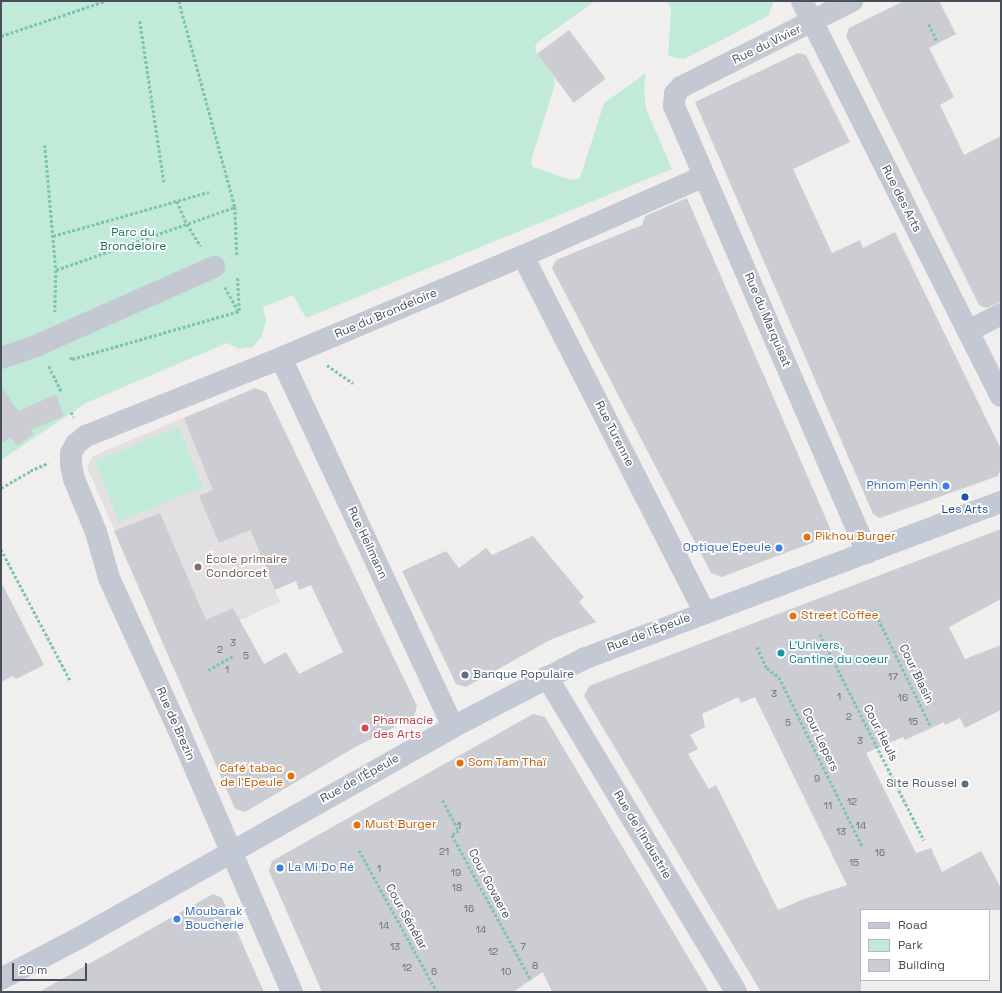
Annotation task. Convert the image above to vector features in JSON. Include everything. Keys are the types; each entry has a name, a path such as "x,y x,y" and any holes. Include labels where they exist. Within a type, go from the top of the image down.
{"street":[{"name":"Rue des Arts","path":"802,1 1001,396"},
{"name":"Rue du Vivier","path":"681,87 813,22 852,1"},
{"name":"Rue du Marquisat","path":"681,87 675,94 675,111 867,553"},
{"name":"Rue du Brondeloire","path":"71,453 76,444 86,436 281,358 523,256 704,176"},
{"name":"Rue Turenne","path":"523,256 705,613"},
{"path":"1,358 54,338 214,267"},
{"path":"968,332 1001,314"},
{"name":"Rue Heilmann","path":"281,358 453,727"},
{"name":"Rue de Brezin","path":"71,453 71,465 74,479 96,532 109,578 179,731 230,852 292,992"},
{"name":"Rue de l'Épeule","path":"1,979 80,938 453,727 583,659 1001,502"},
{"name":"Rue de l'Industrie","path":"547,678 736,992"}],"path":[{"path":"1,36 105,1"},
{"path":"179,1 235,207 237,259"},
{"path":"140,21 164,182"},
{"path":"929,24 937,41"},
{"path":"45,145 56,270 54,338 72,358 239,311 237,274"},
{"path":"53,236 209,192"},
{"path":"56,270 235,207"},
{"path":"1,488 30,471 71,453"},
{"path":"1,549 70,680"},
{"name":"Cour Blasin","path":"874,610 930,725"},
{"name":"Cour Heuls","path":"820,634 924,840"},
{"name":"Cour Lepers","path":"757,647 767,668 779,676 862,846"},
{"path":"208,670 233,656"},
{"name":"Cour Govaere","path":"443,800 460,831 452,835 531,980"},
{"name":"Cour Sénélar","path":"359,850 437,992"}],"shaded area":[{"name":"École primaire Condorcet","path":"202,410 232,481 229,483 280,602 168,653 87,467 93,456"}],"green space":[{"name":"Parc du Brondeloire","path":"1,1 595,1 538,42 535,47 537,54 554,77 555,84 531,161 532,166 571,180 580,178 604,103 646,73 644,89 646,109 672,169 306,318 293,295 263,307 266,321 262,336 253,347 239,349 227,343 86,403 1,460"},
{"path":"666,1 774,1 768,16 684,59 668,56 671,11 670,5"},
{"path":"179,427 203,487 119,521 95,461"}],"building":[{"path":"904,1 939,1 956,34 929,48 954,97 940,105 964,155 1001,136 1001,302 986,308 979,305 846,36 849,28"},
{"path":"569,30 606,79 574,103 537,54"},
{"path":"798,53 806,55 850,142 793,169 832,253 860,240 863,248 895,232 1001,449 1001,469 998,476 880,518 873,514 695,102"},
{"path":"687,198 833,535 722,577 711,573 552,268 556,260 642,225 645,216"},
{"path":"1,387 18,411 55,395 64,416 31,430 34,434 17,446 11,438 1,443"},
{"path":"255,388 266,392 417,706 414,717 352,749 245,812 235,809 114,531 160,513 206,620 233,608 264,664 286,652 299,674 343,652 311,585 299,590 296,581 275,590 250,530 219,543 199,496 213,490 184,418"},
{"path":"1001,529 1001,599 949,627 965,659 1001,645 1001,710 965,728 960,718 945,725 944,722 905,740 903,737 866,753 916,853 931,848 942,872 981,851 1001,888 1001,910 860,909 861,992 761,992 584,696 589,686","holes":["738,697 741,703 755,697 847,885 804,899 778,910 716,785 709,789 688,754 698,749 690,735 705,727 702,714"]},
{"path":"533,536 584,597 579,602 596,622 550,640 466,687 456,684 402,571 446,551 459,568 486,548 492,555"},
{"path":"1,582 44,665 16,679 13,676 1,682"},
{"path":"533,714 545,717 709,992 552,992 543,972 513,992 322,992 269,871 272,861"},
{"path":"213,894 222,898 264,992 39,992"}],"place":[{"name":"Phnom Penh","path":"946,486"},
{"name":"Les Arts","path":"965,497"},
{"name":"Pikhou Burger","path":"807,537"},
{"name":"Optique Epeule","path":"779,548"},
{"name":"École primaire Condorcet","path":"198,567"},
{"name":"Street Coffee","path":"793,616"},
{"name":"L'Univers, Cantine du coeur","path":"781,653"},
{"name":"Banque Populaire","path":"465,675"},
{"name":"Pharmacie des Arts","path":"365,728"},
{"name":"Som Tam Thaï","path":"460,763"},
{"name":"Café tabac de l'Epeule","path":"291,776"},
{"name":"Site Roussel","path":"965,784"},
{"name":"Must Burger","path":"357,825"},
{"name":"La Mi Do Ré","path":"280,868"},
{"name":"Moubarak Boucherie","path":"177,919"}]}
